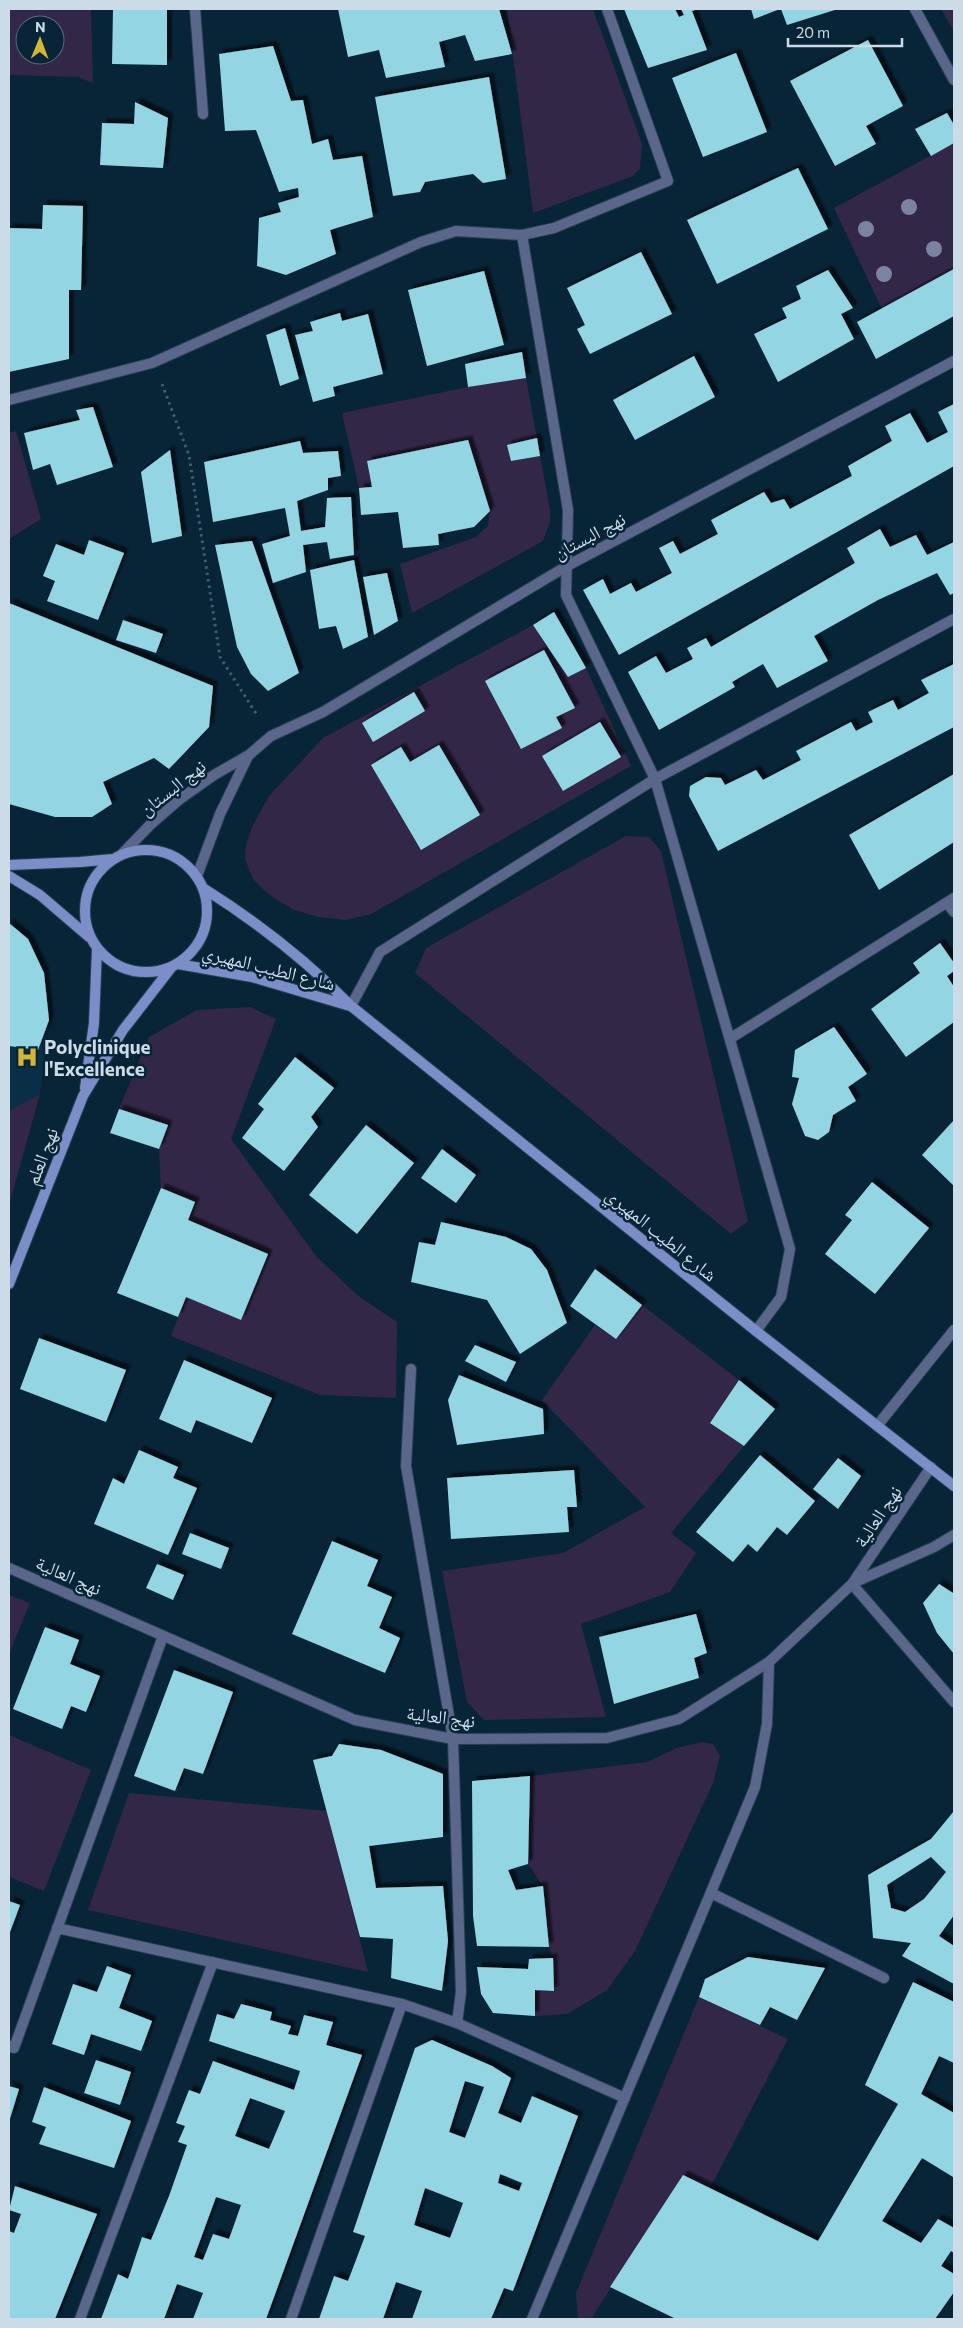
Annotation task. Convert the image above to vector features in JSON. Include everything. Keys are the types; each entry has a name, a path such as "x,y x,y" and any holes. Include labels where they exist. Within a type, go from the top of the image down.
{"street":[{"path":"194,9 203,114"},
{"path":"9,400 152,363 421,242 456,231 522,235 554,228 668,181 607,9"},
{"path":"915,9 954,80"},
{"path":"522,235 568,510 566,595 655,779 790,1249 782,1297 756,1331"},
{"name":"نهج البستان","path":"118,856 180,799 214,775 249,755 271,736 323,712 567,566 954,361"},
{"path":"350,1006 380,952 655,779 954,619"},
{"name":"نهج البستان","path":"197,876 220,814 249,755"},
{"path":"9,865 80,862 118,856 143,849 164,852 183,862 197,876 208,904 207,922 201,938 192,953 174,966 155,972 139,972 123,968 109,960 90,938 40,894 9,876"},
{"path":"90,938 85,921 85,903 90,885 100,870 118,856"},
{"name":"شارع الطيب المهيري","path":"203,888 285,944 322,977 350,1006 756,1331 954,1486"},
{"path":"730,1038 950,900 954,912"},
{"name":"نهج العلم","path":"83,1096 94,1023 98,949"},
{"name":"شارع الطيب المهيري","path":"174,966 252,977 350,1006"},
{"name":"نهج العلم","path":"9,1284 13,1262 83,1096 123,1030 174,966"},
{"path":"877,1426 954,1330"},
{"path":"411,1369 406,1466 453,1739 461,1992 457,2023"},
{"name":"نهج العالية","path":"9,1568 355,1720 453,1739 607,1738 679,1719 769,1662 852,1584 931,1467"},
{"name":"نهج العالية","path":"852,1584 934,1547 954,1535"},
{"path":"852,1584 954,1702"},
{"path":"9,2046 14,2048 163,1636"},
{"path":"532,2319 755,1787 767,1724 769,1662"},
{"path":"711,1893 884,1978"},
{"path":"57,1928 402,2004 457,2023 626,2098"},
{"path":"80,2319 212,1962"},
{"path":"291,2319 402,2004"}],"path":[{"path":"152,363 188,455 220,657 271,736"}],"shaded area":[{"path":"9,9 91,9 93,83 78,77 9,75"},
{"path":"507,9 593,9 642,144 640,168 633,176 533,213"},
{"path":"941,9 954,9 954,31"},
{"path":"954,143 954,269 882,309 834,208"},
{"path":"526,378 550,510 550,522 543,541 412,613 400,564 476,537 488,526 490,511 468,441 367,461 372,487 359,488 342,413 468,387"},
{"path":"16,431 41,519 9,539 9,433"},
{"path":"533,625 568,677 586,668 631,766 371,914 346,920 318,917 292,909 267,893 253,879 245,859 246,845 252,827 269,796 323,738"},
{"path":"626,836 649,837 661,851 748,1221 731,1234 415,973 426,948"},
{"name":"Polyclinique l'Excellence","path":"9,923 28,939 44,973 49,1020 40,1094 9,1205"},
{"path":"250,1007 276,1019 231,1139 316,1256 357,1295 397,1322 396,1398 320,1395 171,1336 186,1297 241,1319 268,1254 188,1220 195,1202 161,1188 159,1149 167,1125 119,1109 149,1037 197,1010"},
{"path":"40,1094 9,1205 9,1111"},
{"path":"642,1305 739,1380 710,1423 744,1446 671,1533 696,1553 670,1592 581,1624 606,1717 484,1720 467,1702 442,1571 563,1553 645,1507 542,1400 595,1325 616,1339"},
{"path":"9,1595 30,1603 9,1654"},
{"path":"9,1735 91,1770 44,1891 9,1877"},
{"path":"702,1742 713,1744 720,1756 713,1783 635,1951 607,1990 567,2014 535,2016 535,1990 554,1991 553,1959 549,1947 543,1886 528,1864 530,1776 647,1762 677,1748"},
{"path":"129,1793 327,1811 368,1972 88,1910"},
{"path":"699,1997 788,2039 710,2188 683,2175 591,2319 578,2319 576,2293"}],"building":[{"path":"113,9 167,9 167,65 112,64"},
{"path":"338,9 499,9 512,54 475,61 465,35 439,42 445,67 386,78 379,50 348,57"},
{"path":"624,9 675,9 679,17 684,15 681,9 698,9 692,11 707,50 648,68"},
{"path":"751,9 780,9 754,19"},
{"path":"781,9 838,9 787,25"},
{"path":"868,40 903,106 866,126 876,144 835,166 790,81"},
{"path":"273,46 291,101 303,100 312,144 328,139 333,160 362,156 373,217 330,230 336,254 286,275 257,266 259,218 281,212 278,203 299,197 298,188 279,192 256,130 225,131 219,54"},
{"path":"736,53 767,132 703,157 672,78"},
{"path":"489,77 506,179 483,183 473,174 425,182 420,192 393,196 375,97"},
{"path":"135,102 168,118 163,168 100,165 102,123 134,124"},
{"path":"947,113 954,125 954,143 931,156 915,129"},
{"path":"798,168 828,229 717,284 687,220"},
{"path":"43,205 83,206 81,290 69,290 69,359 9,372 9,228 42,229"},
{"path":"641,252 672,314 590,354 577,329 585,325 567,288"},
{"path":"954,269 954,316 876,359 857,322"},
{"path":"828,270 853,308 841,314 854,339 778,382 754,334 787,318 782,308 801,299 796,286"},
{"path":"484,271 504,345 427,366 408,290"},
{"path":"340,313 342,321 368,314 383,374 333,387 335,396 313,402 295,335 313,331 310,322"},
{"path":"285,328 299,379 280,386 266,335"},
{"path":"522,352 526,378 468,387 465,364"},
{"path":"694,356 715,397 635,440 613,400"},
{"path":"954,404 954,466 619,655 583,590 603,579 610,594 631,583 636,592 672,573 659,548 673,541 680,554 718,534 711,520 764,492 771,503 784,499 790,509 852,476 848,466 892,441 885,426 910,413 927,443 948,432 938,412"},
{"path":"93,407 113,467 57,485 50,464 33,470 24,433 80,420 76,410"},
{"path":"537,438 540,456 511,461 507,445"},
{"path":"468,440 490,511 474,527 438,534 439,545 403,548 398,512 361,515 359,488 372,487 367,461"},
{"path":"300,441 303,453 338,451 341,476 328,478 328,490 297,501 301,531 325,527 327,498 351,497 354,555 330,559 327,542 303,545 306,572 273,583 262,544 290,536 285,508 213,522 204,462"},
{"path":"170,450 182,536 152,543 141,472"},
{"path":"880,529 890,547 916,535 927,555 954,542 954,593 950,595 937,573 878,600 814,636 828,661 777,688 763,664 732,682 735,687 659,730 628,672 656,656 666,673 693,659 687,648 706,638 711,647 855,563 847,548"},
{"path":"89,540 124,553 98,620 47,601 55,581 43,576 56,544 84,555"},
{"path":"252,541 299,673 268,691 251,674 237,647 215,545"},
{"path":"354,560 368,637 343,649 336,626 319,629 310,570"},
{"path":"387,573 398,621 374,635 363,577"},
{"path":"9,603 213,686 209,727 169,769 154,758 103,782 112,804 92,817 55,817 9,804"},
{"path":"554,612 586,668 568,677 533,625"},
{"path":"123,620 163,634 156,653 116,640"},
{"path":"544,650 575,708 556,717 562,728 521,749 485,681"},
{"path":"954,664 954,727 718,851 689,796 690,786 706,777 721,778 725,785 756,770 763,780 801,760 796,751 851,722 856,731 873,722 868,712 893,700 898,710 929,693 921,680"},
{"path":"414,692 425,711 373,742 362,723"},
{"path":"600,722 621,757 563,791 542,756"},
{"path":"439,745 480,815 421,850 371,765 401,747 410,762"},
{"path":"954,774 954,842 879,890 849,835"},
{"path":"9,923 28,939 44,973 49,1020 38,1050 9,1046"},
{"path":"940,943 954,963 954,971 947,976 954,987 954,1022 906,1057 871,1009 920,973 913,963"},
{"path":"834,1027 867,1074 848,1087 856,1101 833,1115 829,1132 818,1140 805,1136 792,1104 799,1078 792,1077 795,1050"},
{"path":"295,1057 334,1088 311,1117 318,1127 284,1171 242,1138 264,1109 258,1104"},
{"path":"119,1109 168,1125 159,1149 110,1133"},
{"path":"954,1120 954,1186 922,1155"},
{"path":"366,1125 414,1163 357,1234 309,1195"},
{"path":"442,1149 476,1175 456,1203 421,1178"},
{"path":"872,1182 929,1228 875,1294 825,1254 852,1220 845,1215"},
{"path":"161,1188 195,1202 188,1220 268,1254 241,1320 186,1297 178,1317 117,1293"},
{"path":"441,1222 506,1237 531,1249 547,1270 567,1323 520,1354 487,1300 411,1282 419,1242 435,1245"},
{"path":"595,1269 642,1305 616,1339 570,1306"},
{"path":"39,1338 126,1370 106,1422 20,1389"},
{"path":"475,1345 516,1362 506,1382 465,1361"},
{"path":"184,1360 272,1398 252,1443 196,1420 191,1433 159,1419"},
{"path":"459,1375 543,1409 544,1434 457,1445 448,1400"},
{"path":"739,1380 775,1409 744,1446 710,1423"},
{"path":"139,1450 178,1467 173,1478 197,1488 168,1555 94,1524 113,1478 124,1484"},
{"path":"760,1455 815,1501 787,1535 777,1527 757,1552 748,1544 733,1562 696,1532"},
{"path":"838,1458 861,1476 838,1509 813,1489"},
{"path":"574,1470 577,1507 567,1507 569,1532 451,1539 447,1478"},
{"path":"190,1533 229,1548 221,1569 182,1554"},
{"path":"332,1541 378,1560 367,1586 392,1597 379,1628 400,1638 385,1673 292,1634"},
{"path":"157,1564 184,1575 173,1600 146,1588"},
{"path":"939,1584 953,1593 954,1590 954,1654 937,1633 923,1603"},
{"path":"696,1614 707,1653 694,1658 699,1678 614,1704 599,1637"},
{"path":"45,1627 79,1640 70,1664 100,1676 86,1712 71,1706 62,1729 13,1709"},
{"path":"174,1670 233,1692 203,1774 184,1768 175,1791 134,1776"},
{"path":"339,1744 381,1750 443,1774 443,1837 369,1846 376,1888 443,1886 448,1941 442,1991 391,1978 393,1939 360,1937 313,1760 332,1756"},
{"path":"530,1776 528,1864 508,1870 516,1890 543,1886 549,1947 477,1946 473,1916 472,1781"},
{"path":"954,1811 954,1915 939,1936 954,1946 954,1984 902,1956 911,1943 873,1938 868,1875 931,1839","holes":["931,1857 946,1872 924,1899 905,1912 891,1908 887,1885"]},
{"path":"9,1901 20,1905 9,1935"},
{"path":"748,1957 825,1968 797,2020 770,2007 760,2025 699,1997 705,1979"},
{"path":"553,1958 554,1991 535,1990 535,2016 493,2013 481,1994 477,1967 528,1969 529,1959"},
{"path":"107,1966 131,1975 119,2008 152,2021 141,2051 91,2034 84,2055 52,2044 73,1984 97,1992"},
{"path":"913,1982 954,2002 954,2063 939,2056 921,2094 954,2113 954,2176 922,2158 882,2221 921,2243 938,2219 954,2228 954,2253 951,2251 941,2266 954,2274 954,2292 935,2319 676,2319 610,2287 683,2175 818,2241 898,2104 865,2085"},
{"path":"241,2004 272,2012 270,2020 291,2026 288,2034 298,2036 304,2015 333,2022 326,2045 362,2055 266,2319 193,2319 203,2293 177,2284 164,2319 101,2319 118,2274 128,2279 142,2237 151,2240 187,2145 178,2142 185,2126 176,2123 189,2090 200,2094 213,2061 294,2090 300,2071 209,2041 217,2014 234,2019","holes":["250,2098 285,2111 269,2149 235,2136","216,2197 241,2205 229,2239 213,2234 203,2260 194,2257"]},
{"path":"432,2040 492,2066 511,2078 498,2113 521,2123 532,2096 578,2116 513,2291 504,2288 491,2319 412,2319 422,2291 396,2282 383,2319 319,2319 334,2276 348,2281 365,2236 353,2232 415,2048","holes":["465,2081 484,2087 465,2138 449,2132","500,2174 522,2183 519,2191 498,2183","425,2188 463,2203 450,2238 414,2225"]},
{"path":"96,2060 131,2072 120,2105 84,2093"},
{"path":"9,2086 19,2089 9,2122"},
{"path":"44,2087 131,2121 114,2168 39,2144 46,2127 32,2122"},
{"path":"15,2186 97,2214 55,2319 9,2319 9,2231 14,2233 21,2214 9,2210"}],"place":[{"name":"Polyclinique l'Excellence","path":"27,1057"}]}
